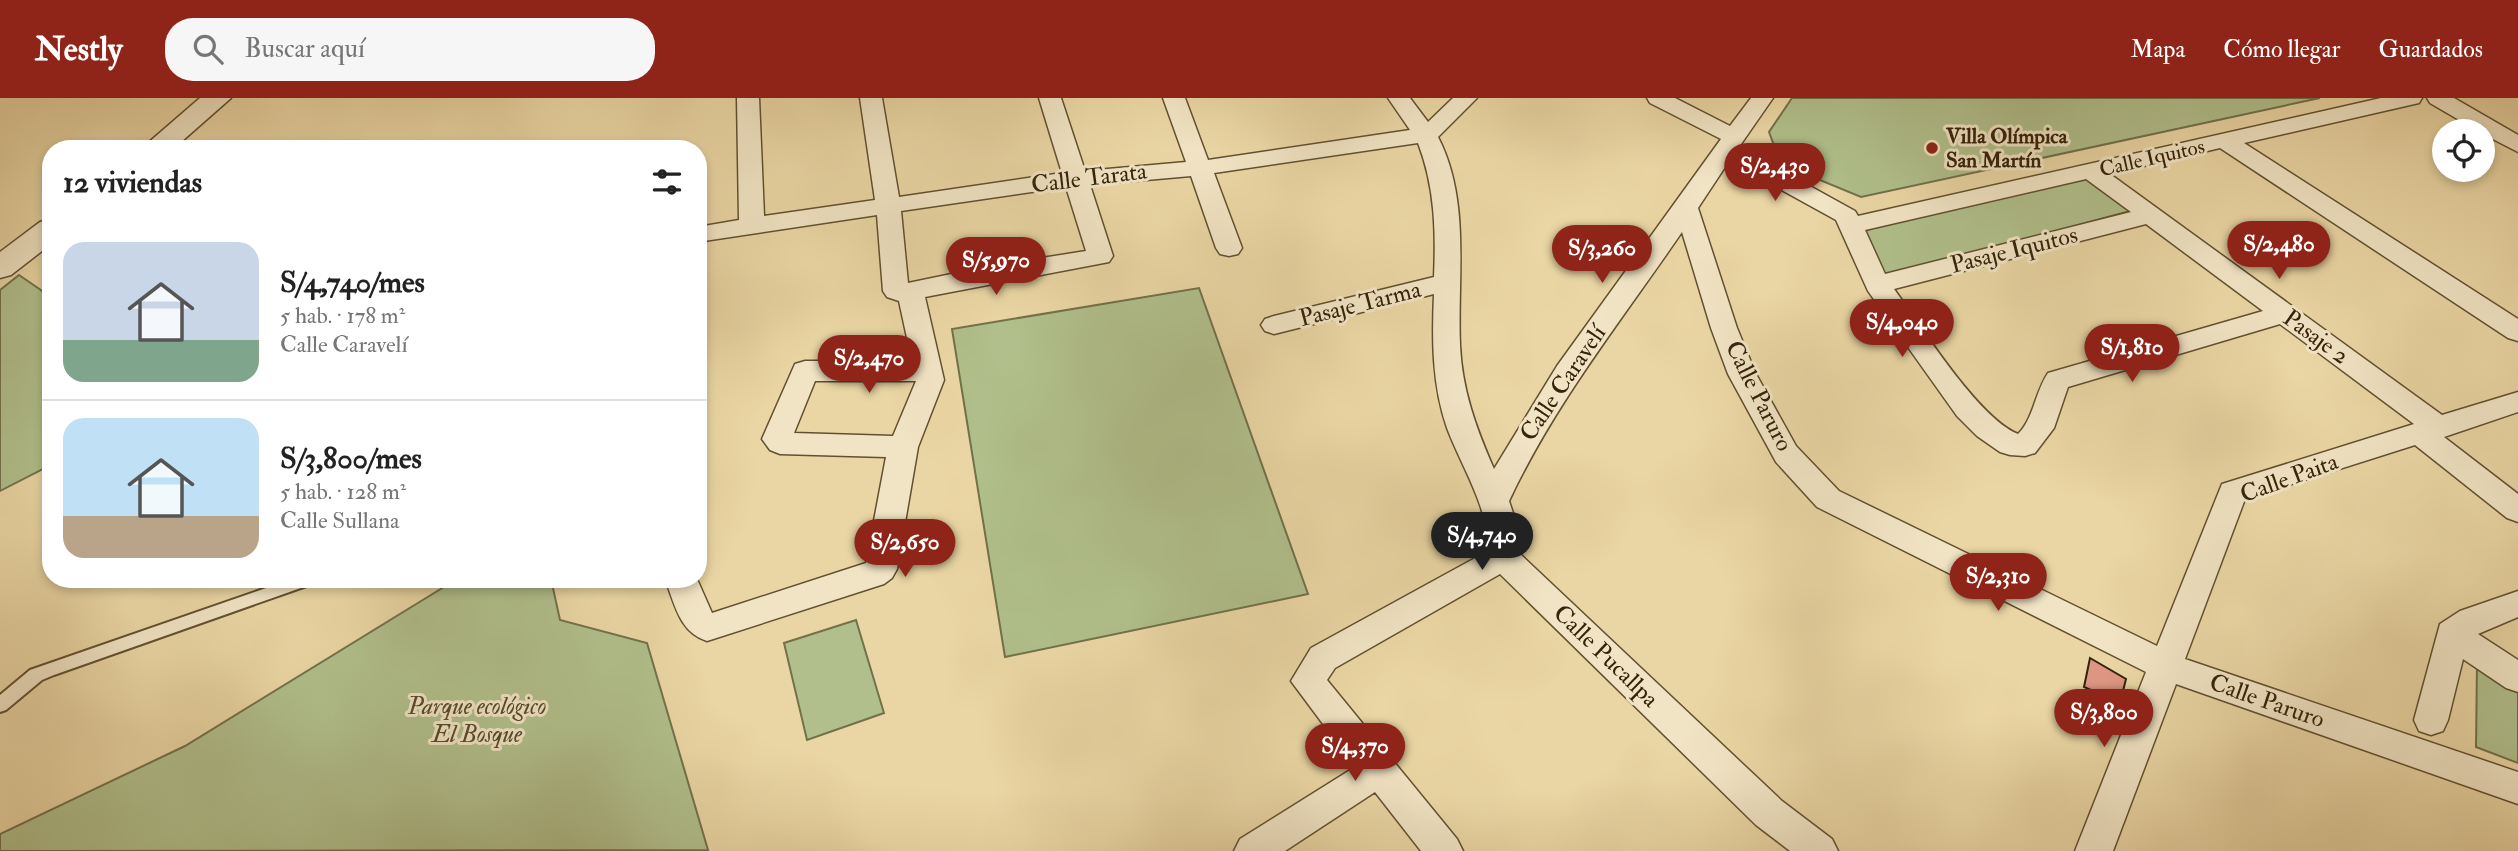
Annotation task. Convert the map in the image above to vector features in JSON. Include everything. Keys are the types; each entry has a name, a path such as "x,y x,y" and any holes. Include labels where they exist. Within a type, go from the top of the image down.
{"street":[{"path":"166,140 217,98"},
{"path":"748,98 752,226"},
{"path":"871,98 888,205 896,291 911,293 985,275 1100,256 1050,98"},
{"path":"1174,98 1229,248"},
{"path":"1399,98 1426,136 1441,176 1448,232 1445,283 1446,371 1466,445 1493,502 1506,538 1503,556 1324,658 1308,681 1444,851"},
{"path":"1426,136 1466,98"},
{"path":"1658,98 1846,216 1877,285 1967,409 1987,429 2010,444 2025,445 2038,434 2045,421 2053,387 2058,380 2285,314"},
{"name":"Calle Caravelí","path":"1493,502 1512,459 1549,398 1687,209 1762,98"},
{"name":"Calle Iquitos","path":"1852,225 2411,98"},
{"path":"2438,98 2518,145"},
{"name":"Calle Tarata","path":"707,233 1076,178 1208,167 1401,137 1426,136"},
{"path":"2225,141 2518,332"},
{"name":"Pasaje 2","path":"2092,172 2285,314 2430,431 2518,510"},
{"name":"Calle Paruro","path":"1687,209 1724,328 1742,374 1786,454 1828,499 2166,666 2518,788"},
{"name":"Pasaje Iquitos","path":"1877,285 2151,215"},
{"path":"0,268 42,236"},
{"name":"Pasaje Tarma","path":"1274,325 1445,283"},
{"path":"685,588 699,622 708,628 873,575 881,569 903,447 930,380 911,293"},
{"path":"903,447 780,443 777,439 805,371 928,371"},
{"name":"Calle Paita","path":"2166,666 2233,492 2518,402"},
{"name":"Calle Pucallpa","path":"1503,556 1769,813 1819,851"},
{"path":"2431,720 2452,634 2472,620 2518,604"},
{"path":"2452,634 2518,678"},
{"path":"2094,851 2166,666"},
{"path":"1253,851 1380,770"}],"lane":[{"path":"0,705 36,675 48,670 284,588"}],"green space":[{"name":"Villa Olímpica San Martín","path":"1792,98 2320,98 1861,197 1781,164 1769,132"},
{"path":"2087,178 2130,211 1883,278 1865,232 1872,227"},
{"path":"19,275 42,291 42,470 0,491 0,290"},
{"path":"1199,288 1308,594 1005,657 952,329"},
{"name":"Parque ecológico El Bosque","path":"442,588 553,588 560,620 647,643 708,850 0,851 0,834 185,746"},
{"path":"856,620 884,713 807,740 784,643"},
{"path":"2477,663 2518,691 2518,763 2476,747"}],"building":[{"path":"2090,658 2126,679 2120,703 2084,687"}],"place":[{"name":"Villa Olímpica San Martín","path":"1932,148"}]}
